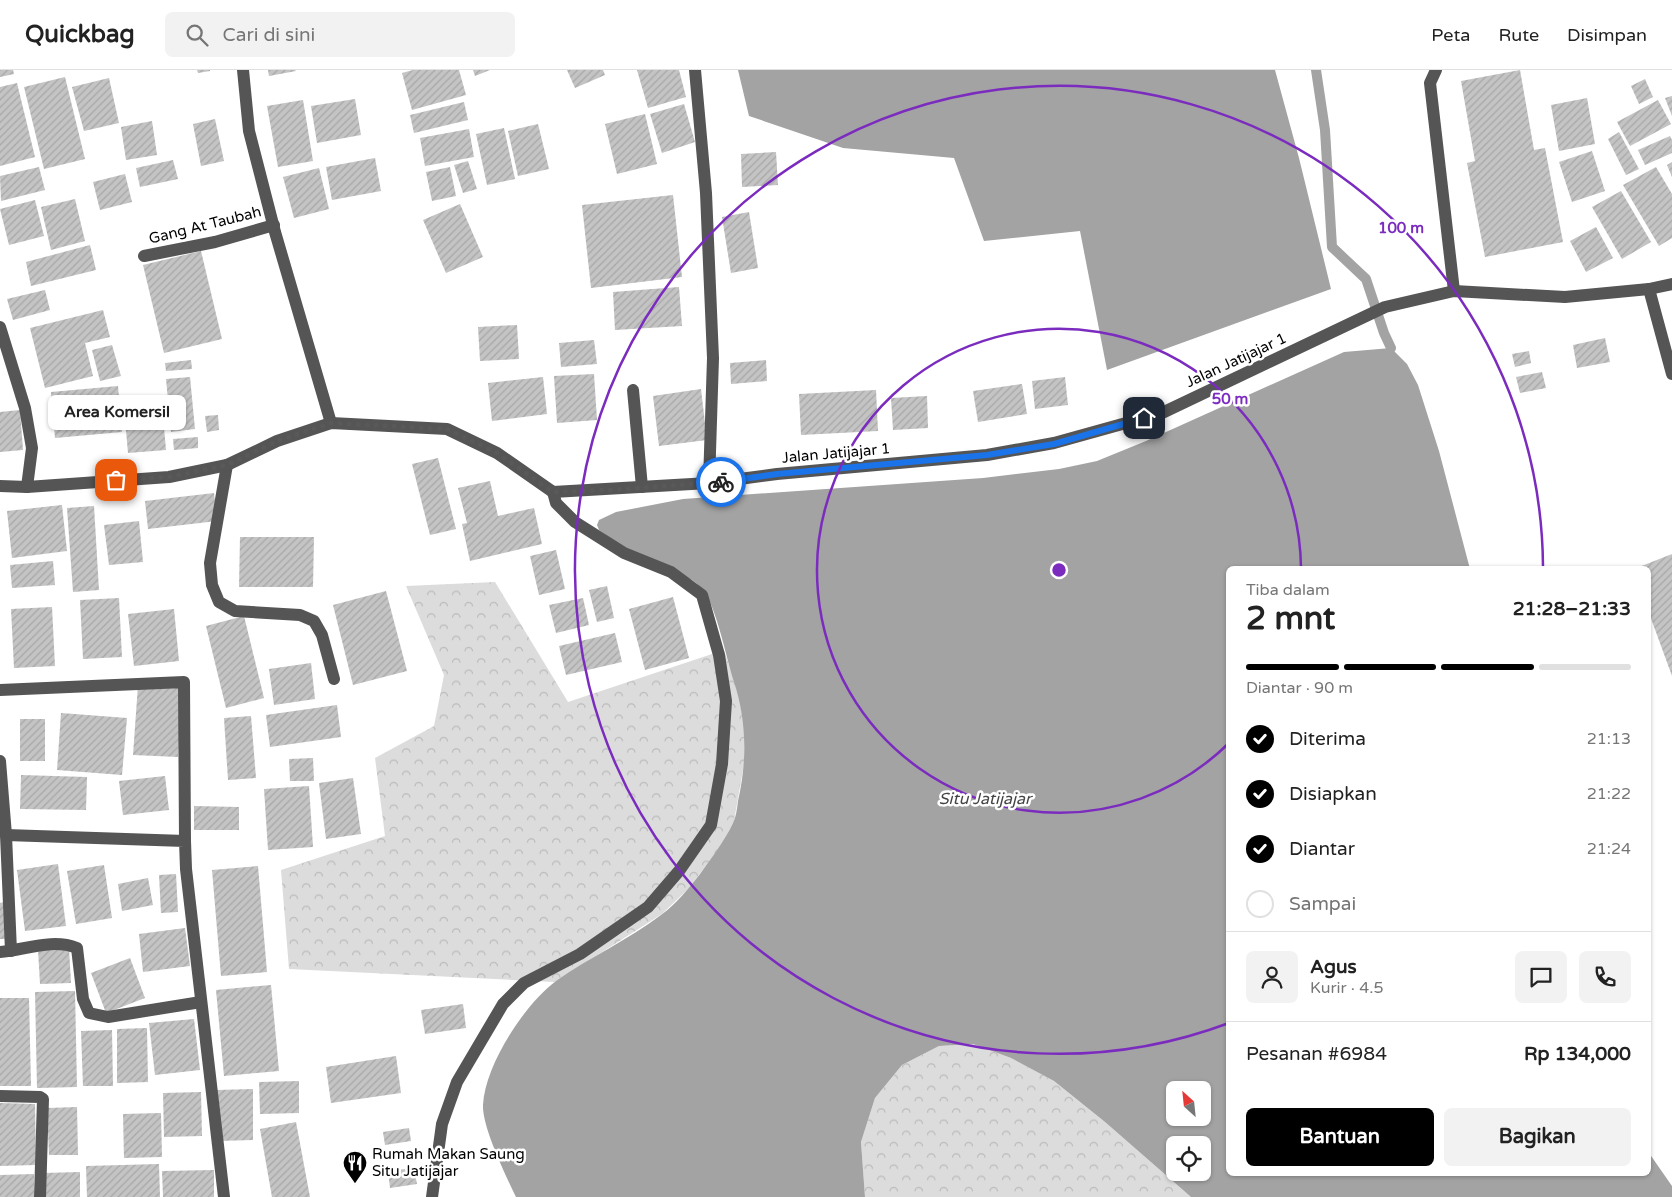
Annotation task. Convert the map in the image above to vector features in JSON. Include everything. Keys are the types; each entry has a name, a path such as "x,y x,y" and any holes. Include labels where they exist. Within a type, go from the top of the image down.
{"street":[{"path":"243,70 248,131 331,423"},
{"path":"695,70 706,194 714,358 709,483"},
{"path":"1436,70 1430,83 1454,291"},
{"name":"Gang At Taubah","path":"144,256 215,242 274,225"},
{"name":"Jalan Jatijajar 1","path":"553,492 709,483 777,474 987,455 1054,444 1162,413 1385,307 1454,291 1566,297 1649,289 1672,284"},
{"path":"1649,289 1672,374"},
{"path":"0,327 25,408 32,448 27,487"},
{"path":"633,390 642,487"},
{"path":"0,486 27,487 169,477 227,465 277,441 331,423 447,429 497,453 553,492 556,503 575,522 624,553 671,572 702,595 719,655 726,701 722,764 711,825 679,871 648,907 580,954 524,983 504,1004 457,1082 442,1124 432,1197"},
{"path":"227,465 210,563 212,585 219,602 235,611 300,615 314,621 322,635 334,679"},
{"path":"0,690 184,682 186,870 224,1197"},
{"path":"0,761 6,835 6,951 66,943 77,948 83,999 89,1013 108,1017 201,1002"},
{"path":"6,835 185,842"},
{"path":"0,1096 40,1097 43,1099 40,1197"}],"green space":[{"path":"495,582 568,702 724,650 739,696 745,730 744,764 734,821 721,846 688,889 662,914 555,982 289,969 281,870 385,836 375,758 434,726 444,675 406,586"},
{"path":"973,1044 1011,1058 1054,1081 1166,1175 1166,1181 1173,1181 1191,1197 865,1197 861,1142 875,1098 902,1065 939,1046"}],"water":[{"path":"738,70 1275,70 1331,289 1107,370 1080,231 984,241 954,158 843,148 749,116"},
{"name":"Situ Jatijajar","path":"1391,348 1407,364 1418,385 1439,451 1469,566 1226,566 1226,1176 1651,1176 1651,1156 1672,1186 1672,1197 1191,1197 1173,1181 1211,1181 1211,1136 1166,1136 1166,1175 1054,1081 1011,1058 973,1044 939,1046 902,1065 875,1098 861,1142 865,1197 516,1197 486,1126 483,1105 485,1089 491,1072 508,1037 531,1005 556,981 667,911 687,890 718,849 733,823 743,771 743,727 738,697 719,627 707,596 692,580 631,553 599,530 597,525 599,520 616,512 683,499 983,478 1059,469 1097,461 1344,352"}],"building":[{"path":"0,70 13,70 14,74 0,77"},
{"path":"197,70 210,70 210,71 198,73"},
{"path":"268,70 295,70 296,71 269,76"},
{"path":"413,70 459,70 466,95 412,110 402,73"},
{"path":"473,70 490,70 475,76"},
{"path":"567,70 603,70 605,75 575,88"},
{"path":"637,70 679,70 686,97 648,108"},
{"path":"1520,70 1534,150 1545,148 1563,242 1485,257 1467,163 1475,161 1461,81"},
{"path":"65,77 85,159 44,169 24,87"},
{"path":"109,78 119,123 84,131 72,87"},
{"path":"1645,79 1653,97 1639,104 1631,86"},
{"path":"17,83 35,157 0,166 0,87"},
{"path":"1672,96 1672,116 1665,98"},
{"path":"1587,98 1595,144 1559,151 1551,105"},
{"path":"355,99 361,135 317,143 311,106"},
{"path":"303,100 313,161 278,167 267,106"},
{"path":"1658,100 1671,124 1630,146 1617,122"},
{"path":"464,102 468,120 414,133 410,115"},
{"path":"684,104 695,142 662,153 650,114"},
{"path":"645,114 657,164 617,174 605,124"},
{"path":"215,119 224,161 201,166 193,124"},
{"path":"152,121 157,155 126,160 121,127"},
{"path":"538,124 549,169 518,176 508,131"},
{"path":"504,128 515,179 487,185 476,134"},
{"path":"469,129 474,157 425,166 420,138"},
{"path":"1619,132 1639,169 1626,175 1608,139"},
{"path":"1670,136 1672,140 1672,153 1645,165 1638,150"},
{"path":"1592,151 1605,191 1572,202 1559,162"},
{"path":"776,152 778,185 742,187 741,154"},
{"path":"375,158 381,191 332,200 326,167"},
{"path":"173,160 178,179 140,187 136,168"},
{"path":"468,161 477,189 463,193 454,165"},
{"path":"1672,162 1672,177 1667,165"},
{"path":"39,167 45,190 1,201 0,176"},
{"path":"450,167 456,196 432,201 426,172"},
{"path":"1656,167 1672,194 1672,238 1659,246 1623,185"},
{"path":"319,168 329,209 294,218 283,177"},
{"path":"125,174 132,202 100,210 93,182"},
{"path":"1621,191 1651,242 1622,259 1592,207"},
{"path":"673,195 682,277 591,288 582,205"},
{"path":"75,199 85,241 51,250 41,207"},
{"path":"35,200 44,236 9,245 0,209"},
{"path":"460,204 483,257 446,273 423,220"},
{"path":"749,212 758,268 731,273 722,217"},
{"path":"1596,227 1613,258 1586,272 1570,241"},
{"path":"90,245 96,270 31,286 26,262"},
{"path":"201,251 222,339 164,353 143,265"},
{"path":"679,287 682,326 615,330 613,292"},
{"path":"45,290 50,310 13,320 7,299"},
{"path":"103,310 110,337 85,343 93,376 45,388 30,328"},
{"path":"517,325 519,359 480,361 478,327"},
{"path":"1605,338 1610,362 1577,368 1573,345"},
{"path":"594,340 597,364 561,367 559,343"},
{"path":"112,345 121,376 100,381 92,350"},
{"path":"1529,351 1531,363 1515,367 1512,354"},
{"path":"191,360 192,369 166,371 165,363"},
{"path":"766,360 767,381 731,384 730,363"},
{"path":"1542,372 1546,388 1520,393 1516,377"},
{"path":"594,374 597,420 557,423 554,376"},
{"path":"190,377 195,429 171,432 166,379"},
{"path":"543,377 547,414 492,421 488,383"},
{"path":"1065,377 1068,405 1035,409 1032,381"},
{"path":"1022,384 1027,414 978,422 973,391"},
{"path":"118,386 122,432 55,438 51,392"},
{"path":"701,389 707,440 659,446 653,396"},
{"path":"876,390 878,431 801,435 799,394"},
{"path":"927,396 928,428 893,430 891,398"},
{"path":"20,410 23,450 0,452 0,412"},
{"path":"218,415 219,430 207,432 205,416"},
{"path":"163,416 166,450 128,453 125,419"},
{"path":"198,437 198,448 174,450 173,439"},
{"path":"438,458 456,529 430,535 412,464"},
{"path":"490,481 498,516 534,508 542,544 470,561 462,524 467,523 458,488"},
{"path":"214,493 217,521 148,529 145,501"},
{"path":"62,505 67,551 12,558 7,511"},
{"path":"94,506 99,590 73,592 67,508"},
{"path":"139,521 143,562 109,565 104,525"},
{"path":"240,537 314,537 313,587 239,587"},
{"path":"556,550 565,589 539,595 530,556"},
{"path":"1672,554 1672,676 1651,618 1651,566 1642,566"},
{"path":"53,561 55,585 12,588 10,565"},
{"path":"607,586 614,618 597,622 589,590"},
{"path":"386,591 407,671 353,685 333,605"},
{"path":"673,597 689,658 645,670 629,609"},
{"path":"119,598 122,657 83,659 80,600"},
{"path":"583,598 589,625 556,633 549,605"},
{"path":"52,607 55,666 14,668 11,609"},
{"path":"174,609 179,661 134,666 128,614"},
{"path":"244,616 264,698 226,708 206,626"},
{"path":"615,633 622,662 566,675 559,646"},
{"path":"311,663 315,699 274,705 269,669"},
{"path":"138,685 182,688 178,757 133,755"},
{"path":"337,705 341,737 270,747 266,715"},
{"path":"61,713 127,718 122,775 57,770"},
{"path":"251,716 256,778 228,780 224,718"},
{"path":"20,719 45,719 45,761 20,761"},
{"path":"313,758 314,781 290,781 289,759"},
{"path":"21,775 87,777 86,810 20,809"},
{"path":"165,776 169,810 123,815 119,781"},
{"path":"353,778 361,834 326,839 319,783"},
{"path":"309,786 313,847 268,850 264,789"},
{"path":"194,806 239,807 239,830 194,830"},
{"path":"58,864 66,926 25,931 17,870"},
{"path":"104,865 112,918 76,924 67,871"},
{"path":"258,866 267,972 221,976 212,870"},
{"path":"176,874 178,912 161,913 159,875"},
{"path":"148,878 153,905 122,911 118,884"},
{"path":"4,902 5,939 0,939 0,903"},
{"path":"185,928 190,966 143,972 139,934"},
{"path":"69,948 71,983 40,984 38,950"},
{"path":"130,958 145,998 106,1013 91,973"},
{"path":"271,985 279,1071 224,1076 216,990"},
{"path":"75,991 77,1087 37,1088 35,992"},
{"path":"0,998 29,998 31,1086 0,1086"},
{"path":"463,1004 466,1028 425,1034 421,1010"},
{"path":"194,1019 200,1070 155,1075 149,1023"},
{"path":"147,1028 148,1082 117,1083 117,1029"},
{"path":"112,1030 113,1086 83,1086 81,1031"},
{"path":"396,1056 401,1093 331,1103 326,1067"},
{"path":"299,1081 299,1113 260,1114 259,1082"},
{"path":"253,1089 253,1140 218,1141 217,1090"},
{"path":"201,1092 202,1136 164,1137 163,1093"},
{"path":"0,1103 35,1104 36,1165 0,1166"},
{"path":"77,1107 78,1155 49,1155 47,1108"},
{"path":"161,1113 162,1157 124,1158 123,1114"},
{"path":"296,1122 310,1197 272,1197 260,1129"},
{"path":"409,1128 411,1141 385,1145 383,1132"},
{"path":"159,1164 160,1197 87,1197 86,1166"},
{"path":"414,1168 417,1184 390,1188 388,1171"},
{"path":"214,1170 214,1197 163,1197 162,1171"},
{"path":"80,1172 80,1197 43,1197 43,1173"},
{"path":"34,1174 34,1197 0,1197 0,1175"}],"waterway":[{"path":"1316,70 1325,130 1332,247 1366,279 1391,348"}],"way so far":[{"path":"116,480 169,477 227,465 277,441 331,423 447,429 497,453 553,492 721,482"}],"place":[{"name":"Area Komersil","path":"116,480"},
{"name":"Rumah Makan Saung Situ Jatijajar","path":"355,1184"}],"route":[{"path":"721,482 777,474 987,455 1054,444 1144,418"}]}
